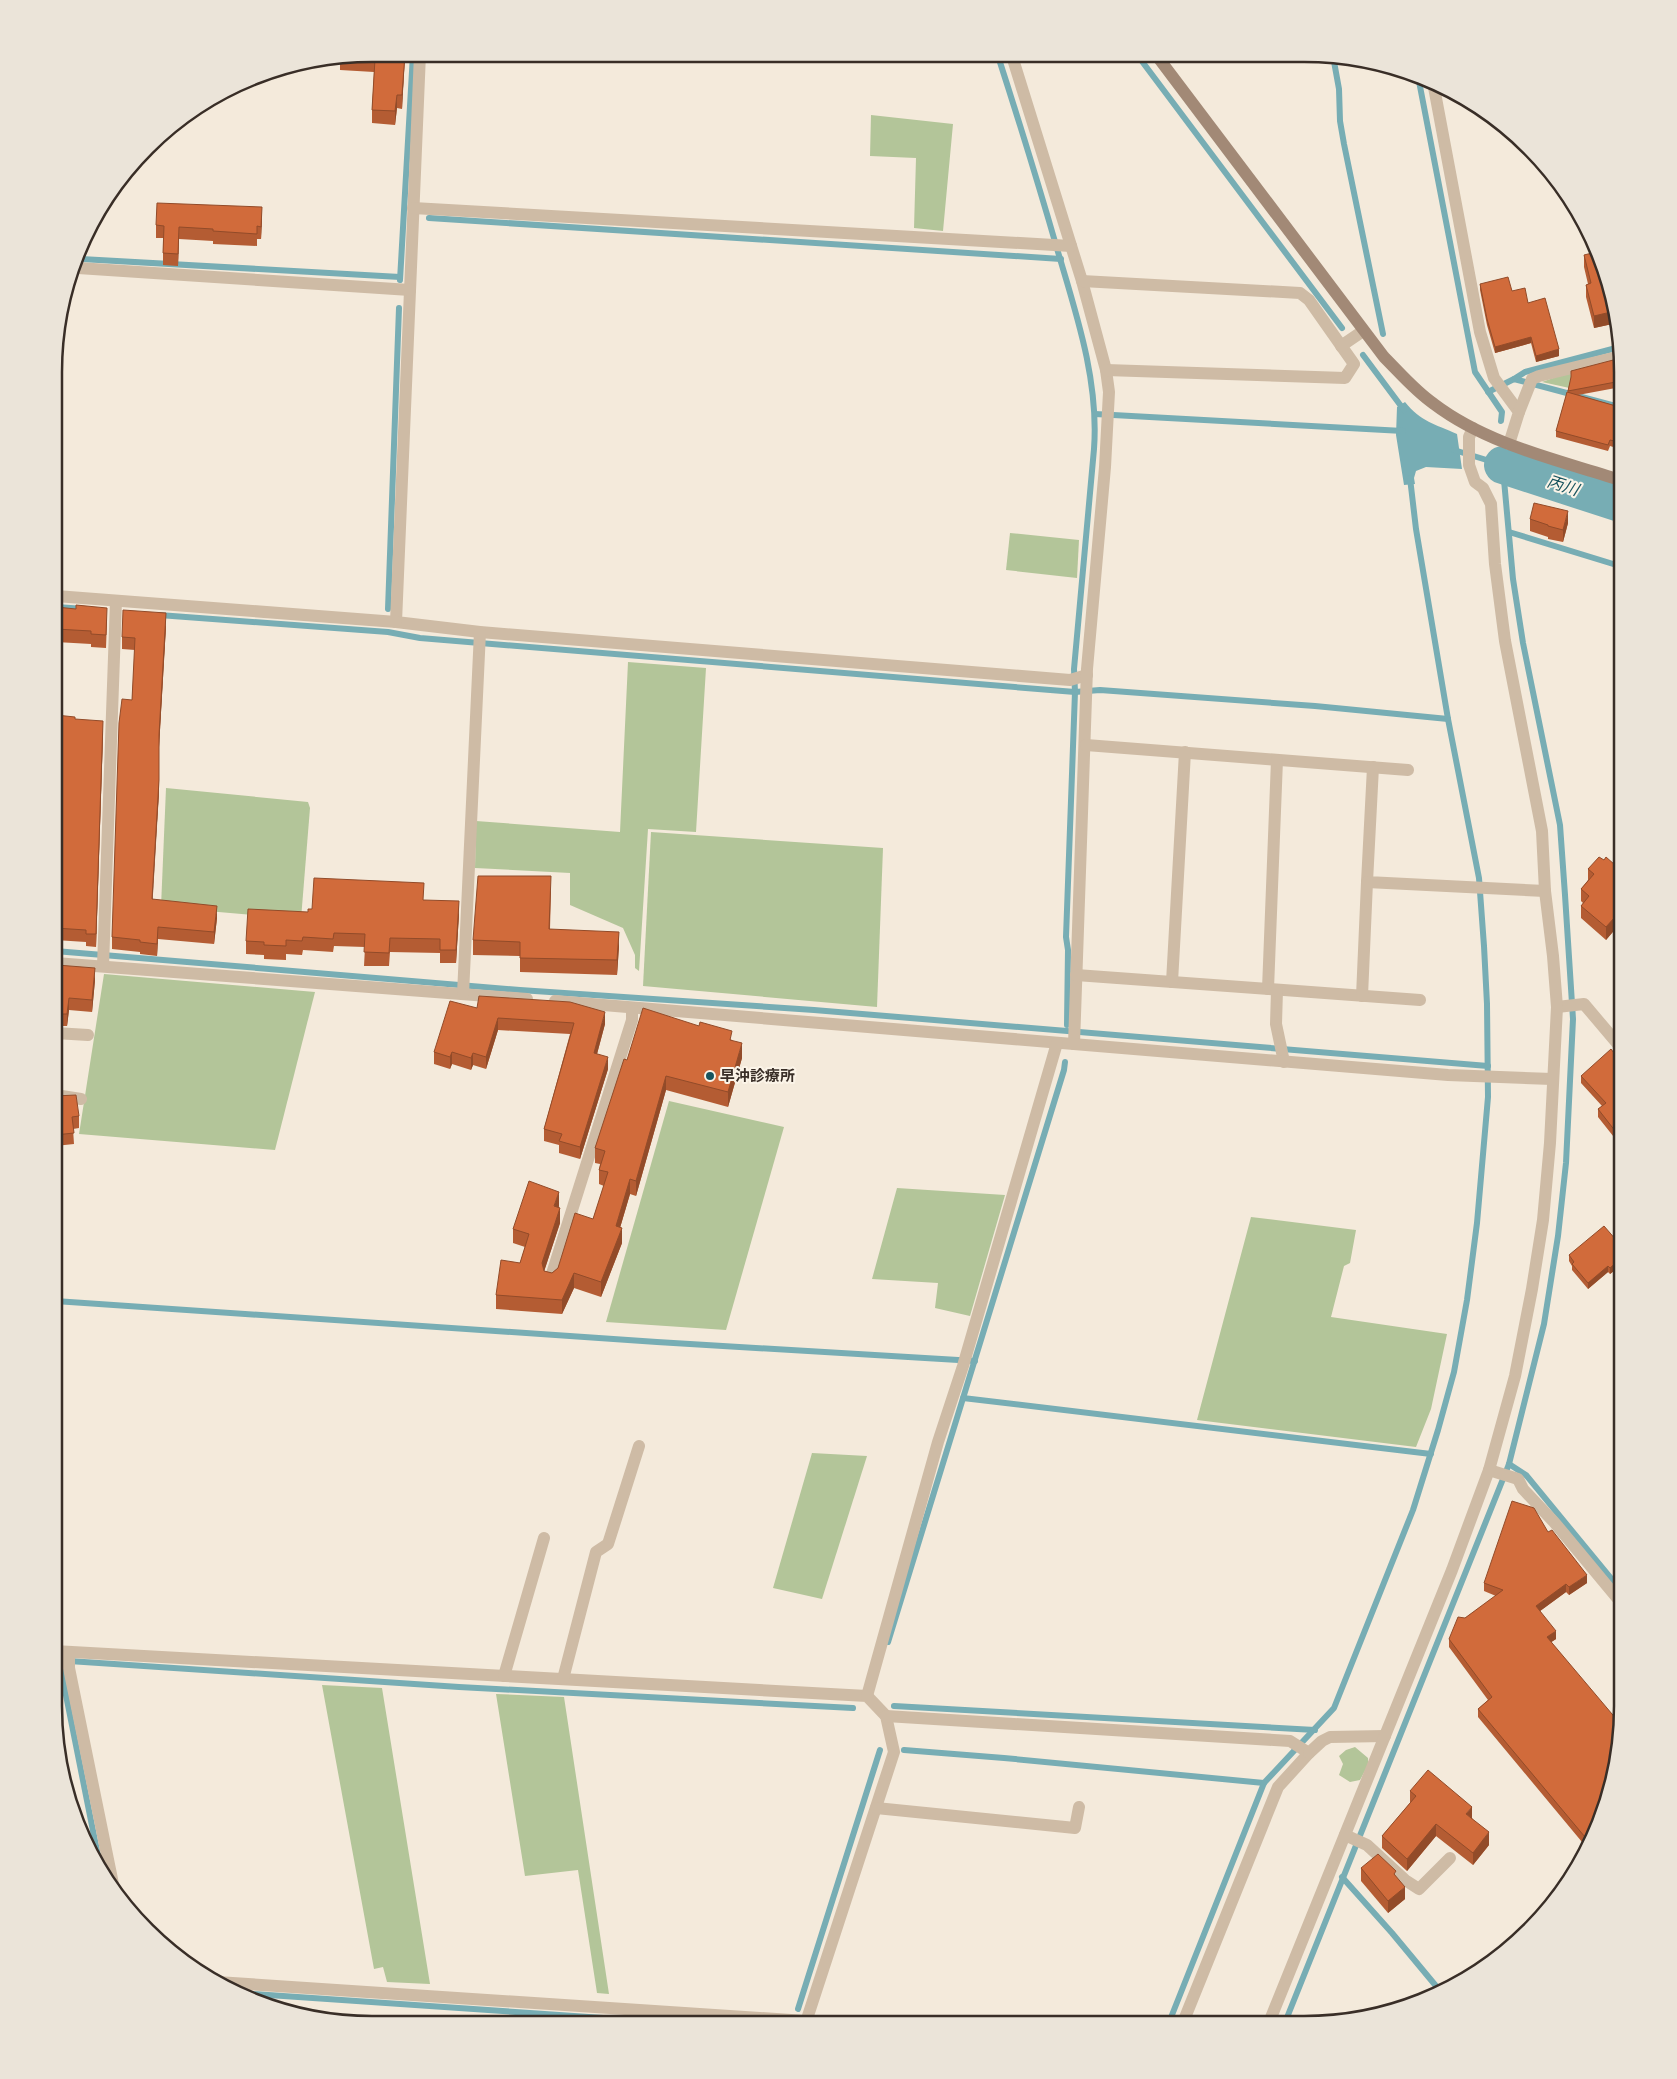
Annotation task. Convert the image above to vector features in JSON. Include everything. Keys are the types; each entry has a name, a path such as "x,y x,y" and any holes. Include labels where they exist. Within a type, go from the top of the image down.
{"street":[{"path":"396,622 420,62"},
{"path":"1014,62 1061,245 1082,281 1106,370 1109,415 1086,678 1088,697 1074,1042"},
{"path":"1161,62 1363,331 1384,357 1417,390 1434,405 1473,428 1509,444 1614,478"},
{"path":"1435,92 1480,332 1494,378 1503,393 1519,412"},
{"path":"413,208 1061,245"},
{"path":"81,268 410,290"},
{"path":"1082,281 1300,293 1309,300 1354,364 1345,378 1106,370"},
{"path":"1342,346 1363,331"},
{"path":"1509,444 1530,382 1539,376 1614,358"},
{"path":"1272,2016 1493,1471 1515,1376 1535,1270 1546,1194 1552,1079 1560,1007 1545,891 1542,831 1505,641 1495,564 1491,504 1483,488 1474,482 1469,465 1469,442 1473,428"},
{"path":"63,597 116,608 396,622 480,634 1070,680 1086,678"},
{"path":"103,960 107,724 116,608"},
{"path":"464,987 480,634"},
{"path":"1086,745 1408,770"},
{"path":"1172,982 1185,752"},
{"path":"1277,760 1272,990 1276,1024 1284,1062"},
{"path":"1362,996 1373,767"},
{"path":"1367,882 1545,891"},
{"path":"63,962 103,960 464,987 632,1008 1057,1043 1074,1042 1284,1062 1493,1077 1552,1079"},
{"path":"1076,975 1420,1000"},
{"path":"1560,1007 1584,1004 1614,1039"},
{"path":"550,1280 632,1020 632,1008"},
{"path":"63,1033 88,1035"},
{"path":"867,1696 938,1442 965,1360 1057,1043"},
{"path":"63,1096 81,1099"},
{"path":"562,1679 596,1552 608,1544 639,1446"},
{"path":"1493,1471 1518,1479 1523,1489 1614,1595"},
{"path":"504,1676 544,1538"},
{"path":"63,1652 867,1696 886,1716 894,1752 808,2016"},
{"path":"69,1653 70,1668 111,1872"},
{"path":"886,1716 1290,1741 1307,1752"},
{"path":"1186,2016 1278,1787 1307,1752 1330,1737 1384,1736"},
{"path":"876,1808 1075,1828 1079,1808"},
{"path":"1345,1835 1367,1845 1405,1880 1419,1889 1450,1858"},
{"path":"234,1983 705,2016"}],"green space":[{"path":"871,115 953,124 943,231 914,228 916,158 870,156"},
{"path":"1570,372 1574,389 1542,382"},
{"path":"1010,533 1079,540 1077,578 1006,570"},
{"path":"628,662 706,668 696,832 648,829 639,971 635,968 635,955 623,928 570,905 570,873 475,868 476,821 620,832"},
{"path":"166,788 308,802 310,808 301,919 161,907"},
{"path":"651,832 883,848 877,1007 643,986"},
{"path":"104,974 315,992 275,1150 79,1134"},
{"path":"669,1101 784,1127 726,1330 606,1322"},
{"path":"897,1188 1005,1195 970,1316 935,1308 938,1283 872,1279"},
{"path":"1251,1217 1356,1230 1350,1263 1344,1266 1331,1317 1447,1334 1431,1409 1416,1447 1197,1420"},
{"path":"812,1453 867,1456 822,1599 773,1588"},
{"path":"322,1685 382,1688 430,1984 387,1982 383,1967 374,1969"},
{"path":"496,1694 564,1697 609,1994 597,1993 578,1870 525,1876"},
{"path":"1355,1747 1368,1758 1368,1765 1360,1780 1350,1782 1339,1775 1343,1764 1339,1756 1346,1750"}],"water":[{"path":"1405,402 1423,418 1457,434 1462,469 1426,467 1416,471 1415,484 1404,485 1396,435 1397,407"}],"building":[{"path":"375,62 404,62 402,95 397,95 395,111 372,110"},
{"path":"157,203 262,207 261,227 257,226 257,234 179,227 178,254 163,253 164,226 156,225"},
{"path":"1591,254 1609,312 1594,316 1586,285 1591,283 1584,255"},
{"path":"1508,277 1512,291 1525,288 1528,303 1545,298 1559,349 1536,356 1531,337 1495,347 1480,284"},
{"path":"1614,360 1614,382 1568,391 1571,371"},
{"path":"1567,392 1614,405 1614,441 1610,440 1608,445 1556,431"},
{"path":"1534,503 1568,511 1563,530 1530,519"},
{"path":"76,605 107,608 106,635 91,634 91,631 63,629 63,608 76,609"},
{"path":"123,610 166,613 152,899 217,906 214,932 158,927 157,944 112,937 119,723 122,699 132,700 135,638 122,637"},
{"path":"63,716 75,717 75,719 103,721 96,934 86,934 86,930 63,929"},
{"path":"1599,857 1604,860 1606,857 1614,864 1614,918 1606,927 1581,906 1589,896 1581,889 1594,874 1588,869"},
{"path":"478,876 551,876 549,929 619,932 617,960 520,958 520,942 473,940"},
{"path":"314,878 424,883 423,900 459,901 456,950 440,950 440,939 390,938 389,953 364,952 365,934 334,933 333,939 303,937 302,941 286,940 286,946 264,945 264,942 246,941 248,909 308,912 308,909 312,909"},
{"path":"63,965 95,968 92,1000 69,998 67,1014 63,1014"},
{"path":"479,996 570,1002 605,1012 594,1053 608,1057 580,1147 559,1141 562,1134 544,1129 574,1023 498,1018 486,1057 473,1053 471,1058 452,1052 450,1057 434,1052 450,1001 477,1008"},
{"path":"643,1008 699,1026 700,1022 732,1031 730,1040 742,1043 728,1092 666,1076 636,1181 630,1179 616,1226 622,1228 601,1282 574,1273 562,1300 496,1295 501,1260 520,1263 529,1234 513,1229 529,1181 559,1192 554,1206 560,1208 542,1263 544,1271 552,1273 558,1268 575,1213 593,1219 608,1172 599,1170 605,1151 595,1148 624,1059 627,1060"},
{"path":"1611,1049 1614,1053 1614,1129 1598,1109 1606,1103 1581,1076"},
{"path":"76,1095 79,1116 72,1117 74,1133 63,1134 63,1096"},
{"path":"1604,1226 1614,1238 1614,1264 1610,1268 1608,1266 1588,1283 1572,1264 1574,1262 1569,1255"},
{"path":"1512,1501 1534,1508 1548,1532 1552,1530 1587,1575 1569,1587 1566,1584 1536,1606 1556,1631 1547,1637 1614,1716 1609,1767 1598,1806 1585,1837 1478,1709 1492,1697 1449,1639 1458,1617 1465,1618 1503,1590 1484,1583"},
{"path":"1428,1770 1472,1807 1466,1814 1489,1832 1473,1853 1436,1824 1407,1859 1382,1836 1416,1796 1410,1791"},
{"path":"1378,1854 1396,1871 1394,1874 1405,1887 1388,1901 1361,1868"}],"waterway":[{"path":"400,280 413,62"},
{"path":"1000,62 1079,325 1090,374 1095,424 1074,669 1075,692 1066,937 1068,950 1067,1025"},
{"path":"1142,62 1342,328"},
{"path":"1334,64 1339,89 1340,121 1344,144 1383,334"},
{"path":"1420,85 1475,372 1502,412 1501,421"},
{"path":"429,218 1061,259"},
{"path":"84,259 400,277"},
{"path":"388,609 399,308"},
{"path":"1514,379 1525,372 1614,349"},
{"path":"1363,355 1404,410"},
{"path":"1488,392 1514,379 1614,406"},
{"path":"1095,414 1403,431"},
{"path":"1454,450 1503,465"},
{"path":"1288,2016 1509,1464 1544,1324 1558,1236 1566,1163 1573,1019 1560,825 1523,643 1513,579 1502,458"},
{"name":"丙川","path":"1503,465 1614,501"},
{"path":"1172,2016 1264,1783 1334,1708 1413,1510 1454,1372 1467,1300 1477,1223 1488,1097 1484,946 1479,878 1448,719 1416,529 1410,478"},
{"path":"1509,532 1614,564"},
{"path":"63,607 85,609"},
{"path":"159,615 388,632 420,638 1075,692 1100,690 1315,706 1448,719"},
{"path":"63,952 520,990 814,1010 1488,1066"},
{"path":"888,1642 1065,1062"},
{"path":"63,1302 657,1342 975,1361"},
{"path":"963,1398 1431,1454"},
{"path":"1509,1464 1526,1475 1614,1582"},
{"path":"63,1661 459,1687 853,1708"},
{"path":"63,1680 96,1844"},
{"path":"894,1706 1315,1730"},
{"path":"798,2009 880,1750"},
{"path":"904,1750 1264,1783"},
{"path":"1342,1877 1436,1986"},
{"path":"257,1994 575,2016"}],"place":[{"name":"早沖診療所","path":"710,1076"}]}
